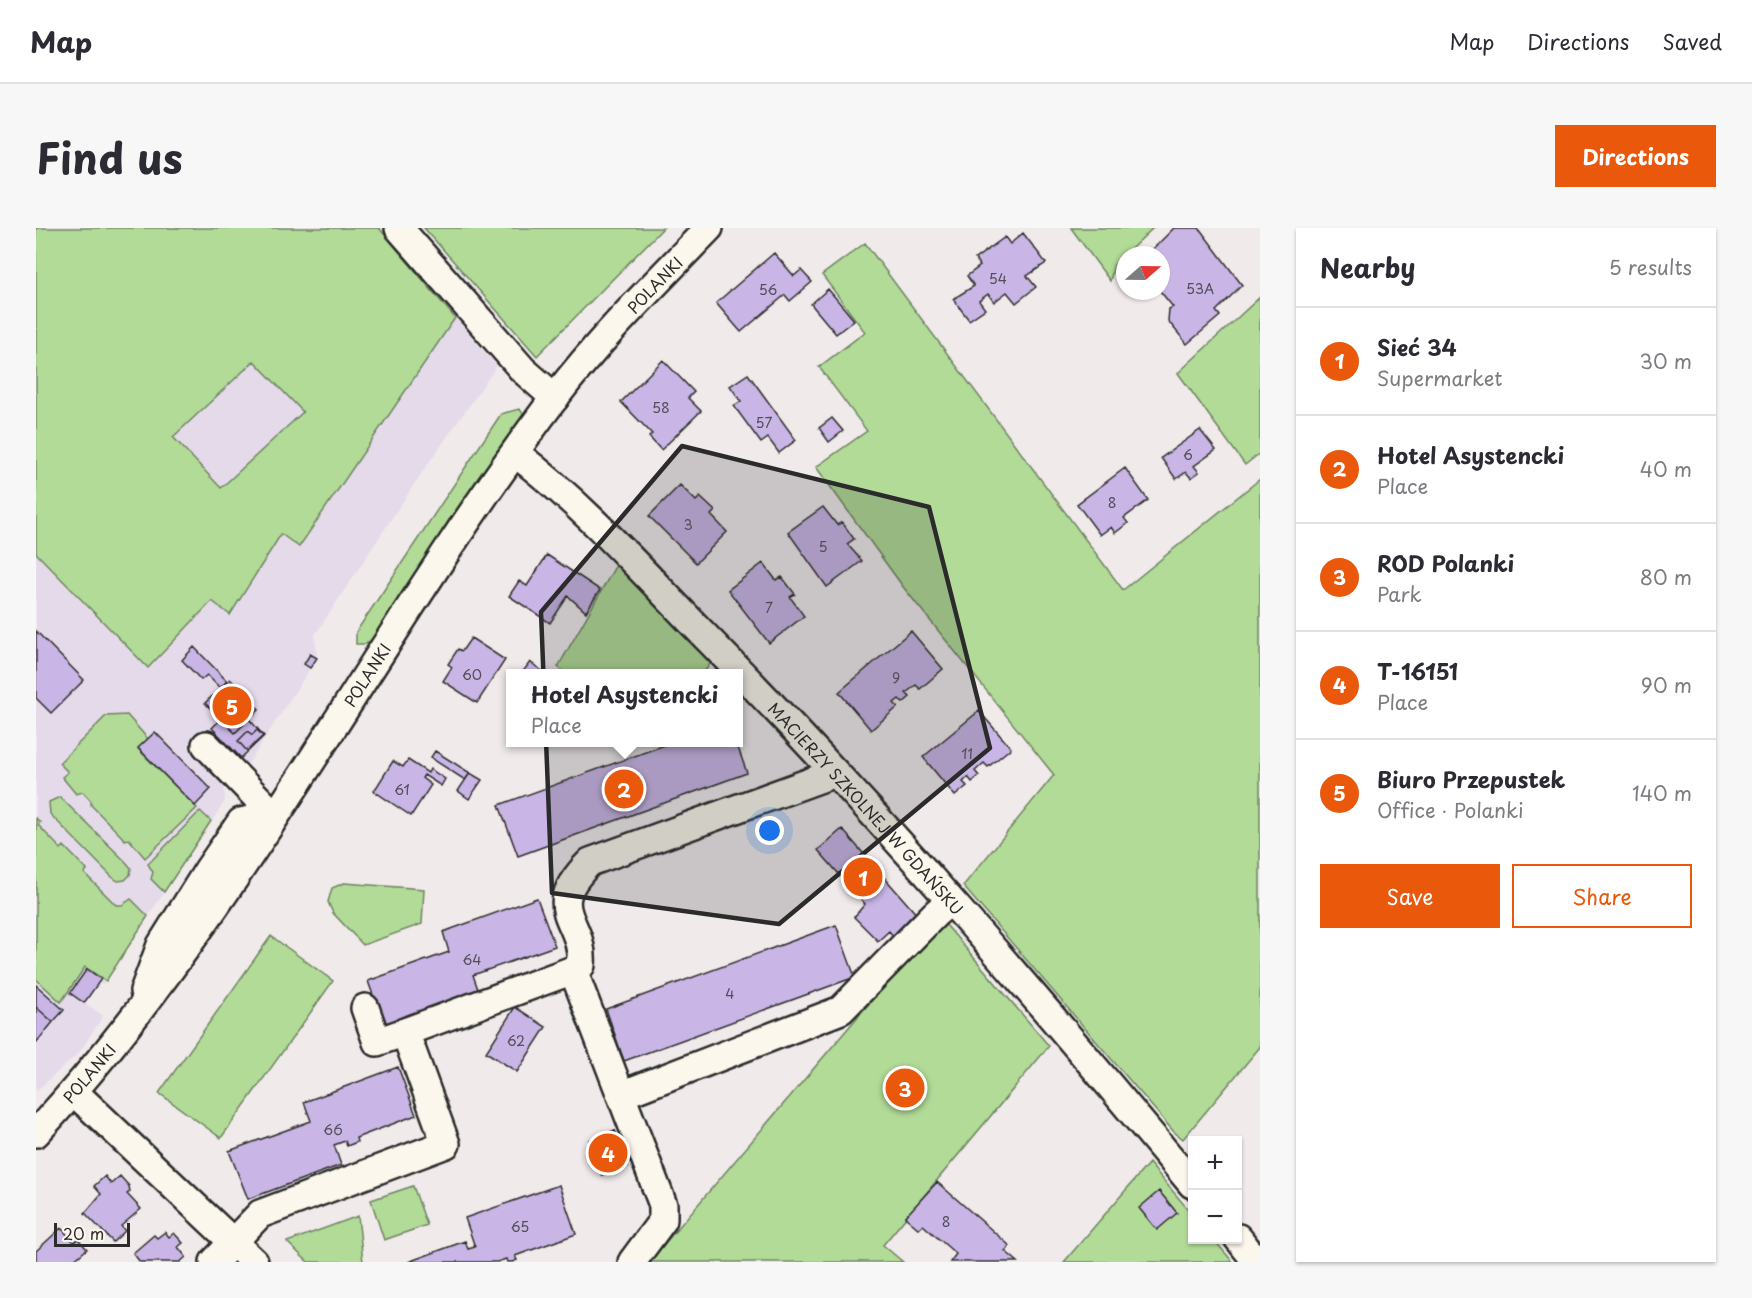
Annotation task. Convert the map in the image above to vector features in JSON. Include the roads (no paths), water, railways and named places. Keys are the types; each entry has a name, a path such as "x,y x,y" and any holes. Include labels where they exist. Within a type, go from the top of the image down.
{"street":[{"path":"399,228 523,370 555,398"},
{"name":"POLANKI","path":"36,1133 74,1092 131,1023 202,928 404,616 555,398 609,333 709,228"},
{"name":"MACIERZY SZKOLNEJ W GDAŃSKU","path":"515,453 537,470 599,529 738,669"},
{"name":"MACIERZY SZKOLNEJ W GDAŃSKU","path":"743,674 950,901 1188,1179"},
{"path":"206,745 274,815"},
{"path":"365,1008 377,1042 573,970 581,965 582,956 567,913 566,899 570,885 590,862 835,773"},
{"path":"621,1095 842,1010 934,914 950,901"},
{"path":"573,970 663,1205 663,1220 632,1262"},
{"path":"214,1262 260,1214 446,1143 405,1032"},
{"path":"74,1092 254,1262"},
{"path":"1242,1243 1257,1262"}],"place":[{"name":"Biuro Przepustek","path":"232,706"},
{"name":"Hotel Asystencki","path":"624,789"},
{"name":"Sieć 34","path":"863,877"},
{"name":"ROD Polanki","path":"905,1088"},
{"name":"T-16151","path":"608,1153"}]}
